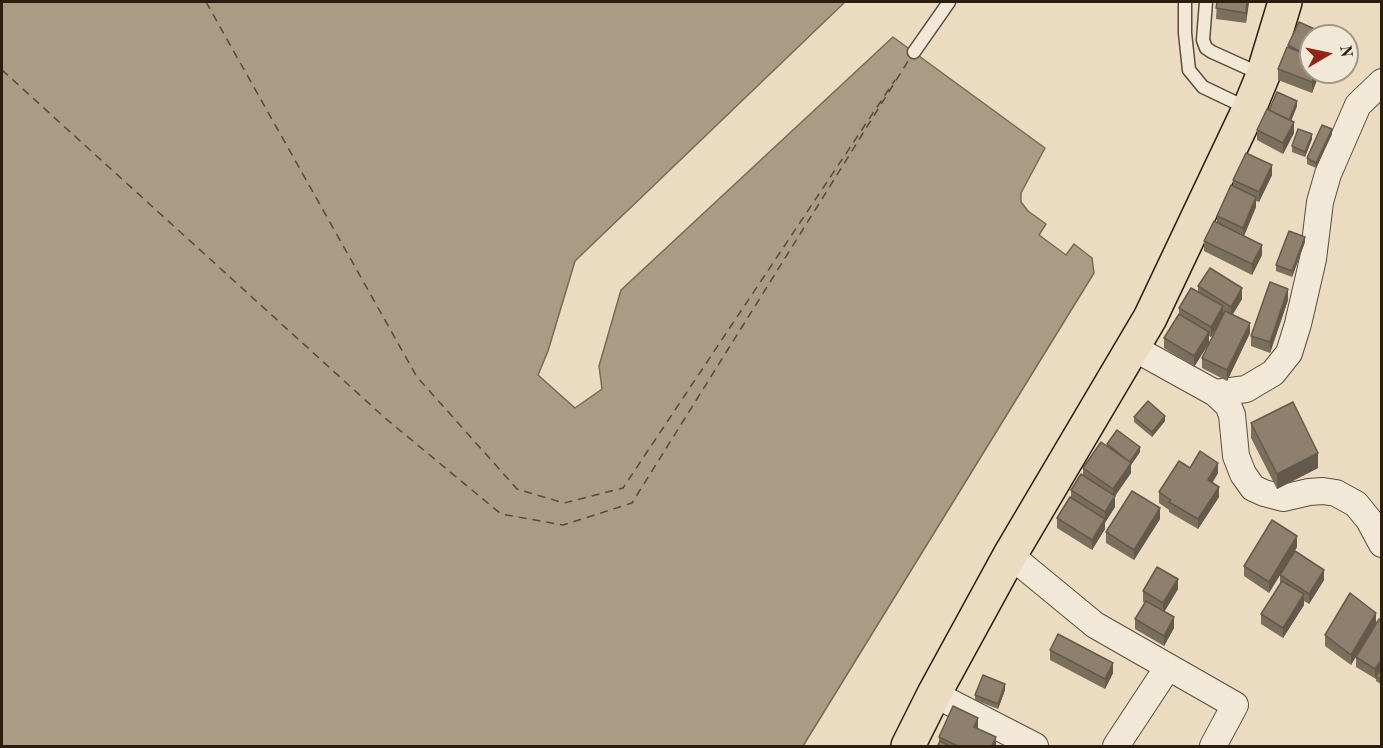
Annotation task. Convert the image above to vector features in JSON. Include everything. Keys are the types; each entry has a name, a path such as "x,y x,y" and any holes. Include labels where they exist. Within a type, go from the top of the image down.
{"highway":[{"path":"908,747 934,694 1010,555 1150,318 1249,109 1263,75 1285,2"}],"street":[{"path":"1215,393 1246,389 1273,374 1289,353 1313,259 1320,202 1328,174 1358,105 1382,82"},
{"path":"1132,347 1215,393 1228,405 1232,415 1236,456 1243,474 1253,488 1283,498 1309,492 1336,493 1356,504 1369,520 1382,544"},
{"path":"1010,555 1095,624 1235,705 1213,747"},
{"path":"1116,747 1168,668"},
{"path":"934,694 1035,747"}],"lane":[{"path":"914,52 949,2"},
{"path":"1185,2 1185,33 1189,70 1203,87 1249,109"},
{"path":"1206,2 1203,40 1206,48 1263,75"}],"shaded area":[{"path":"2,2 845,2 575,261 548,351 538,375 575,408 602,389 599,366 621,290 893,37 1045,148 1021,193 1021,202 1028,211 1046,224 1039,235 1066,255 1074,244 1092,258 1094,273 803,746 2,746"}],"building":[{"path":"1217,2 1247,2 1246,13 1216,8"},
{"path":"1299,22 1303,24 1299,24 1299,51 1288,45"},
{"path":"1287,47 1299,52 1299,77 1278,69"},
{"path":"1277,92 1297,101 1289,120 1269,110"},
{"path":"1267,109 1294,122 1283,143 1257,130"},
{"path":"1322,125 1332,129 1316,163 1307,158"},
{"path":"1298,129 1312,134 1305,152 1292,146"},
{"path":"1246,153 1272,165 1259,192 1233,180"},
{"path":"1231,185 1256,197 1243,228 1217,216"},
{"path":"1214,221 1262,245 1252,264 1204,241"},
{"path":"1289,231 1305,237 1292,271 1276,265"},
{"path":"1210,268 1242,288 1231,307 1198,286"},
{"path":"1270,282 1288,289 1270,342 1251,336"},
{"path":"1191,288 1223,306 1211,327 1179,308"},
{"path":"1225,311 1250,323 1227,370 1202,358"},
{"path":"1179,314 1209,332 1194,356 1164,338"},
{"path":"1148,401 1165,416 1152,432 1134,417"},
{"path":"1293,402 1318,453 1277,474 1251,423"},
{"path":"1117,430 1140,447 1130,462 1107,444"},
{"path":"1101,442 1131,463 1113,489 1083,468"},
{"path":"1200,451 1218,463 1208,480 1219,487 1198,519 1169,502 1171,500 1159,492 1179,461 1190,468"},
{"path":"1081,474 1115,496 1105,512 1071,490"},
{"path":"1132,491 1160,508 1134,550 1106,532"},
{"path":"1070,497 1105,519 1092,540 1057,518"},
{"path":"1272,520 1297,536 1269,582 1244,566"},
{"path":"1295,551 1324,570 1309,594 1280,575"},
{"path":"1157,567 1178,579 1163,603 1143,591"},
{"path":"1282,581 1304,594 1283,628 1261,614"},
{"path":"1350,593 1376,613 1351,655 1325,635"},
{"path":"1146,601 1174,617 1164,636 1135,619"},
{"path":"1379,619 1382,621 1382,659 1375,669 1356,657"},
{"path":"1058,634 1113,663 1105,679 1050,650"},
{"path":"1382,668 1382,680 1376,676"},
{"path":"983,675 1005,684 998,704 975,695"},
{"path":"953,706 978,718 974,727 996,737 991,747 960,747 939,737"},
{"path":"940,741 951,747 937,747"}],"ferry route":[{"path":"206,2 417,377 517,489 564,503 623,488 895,80"},
{"path":"2,70 385,418 501,514 563,525 632,503 910,58"}]}
